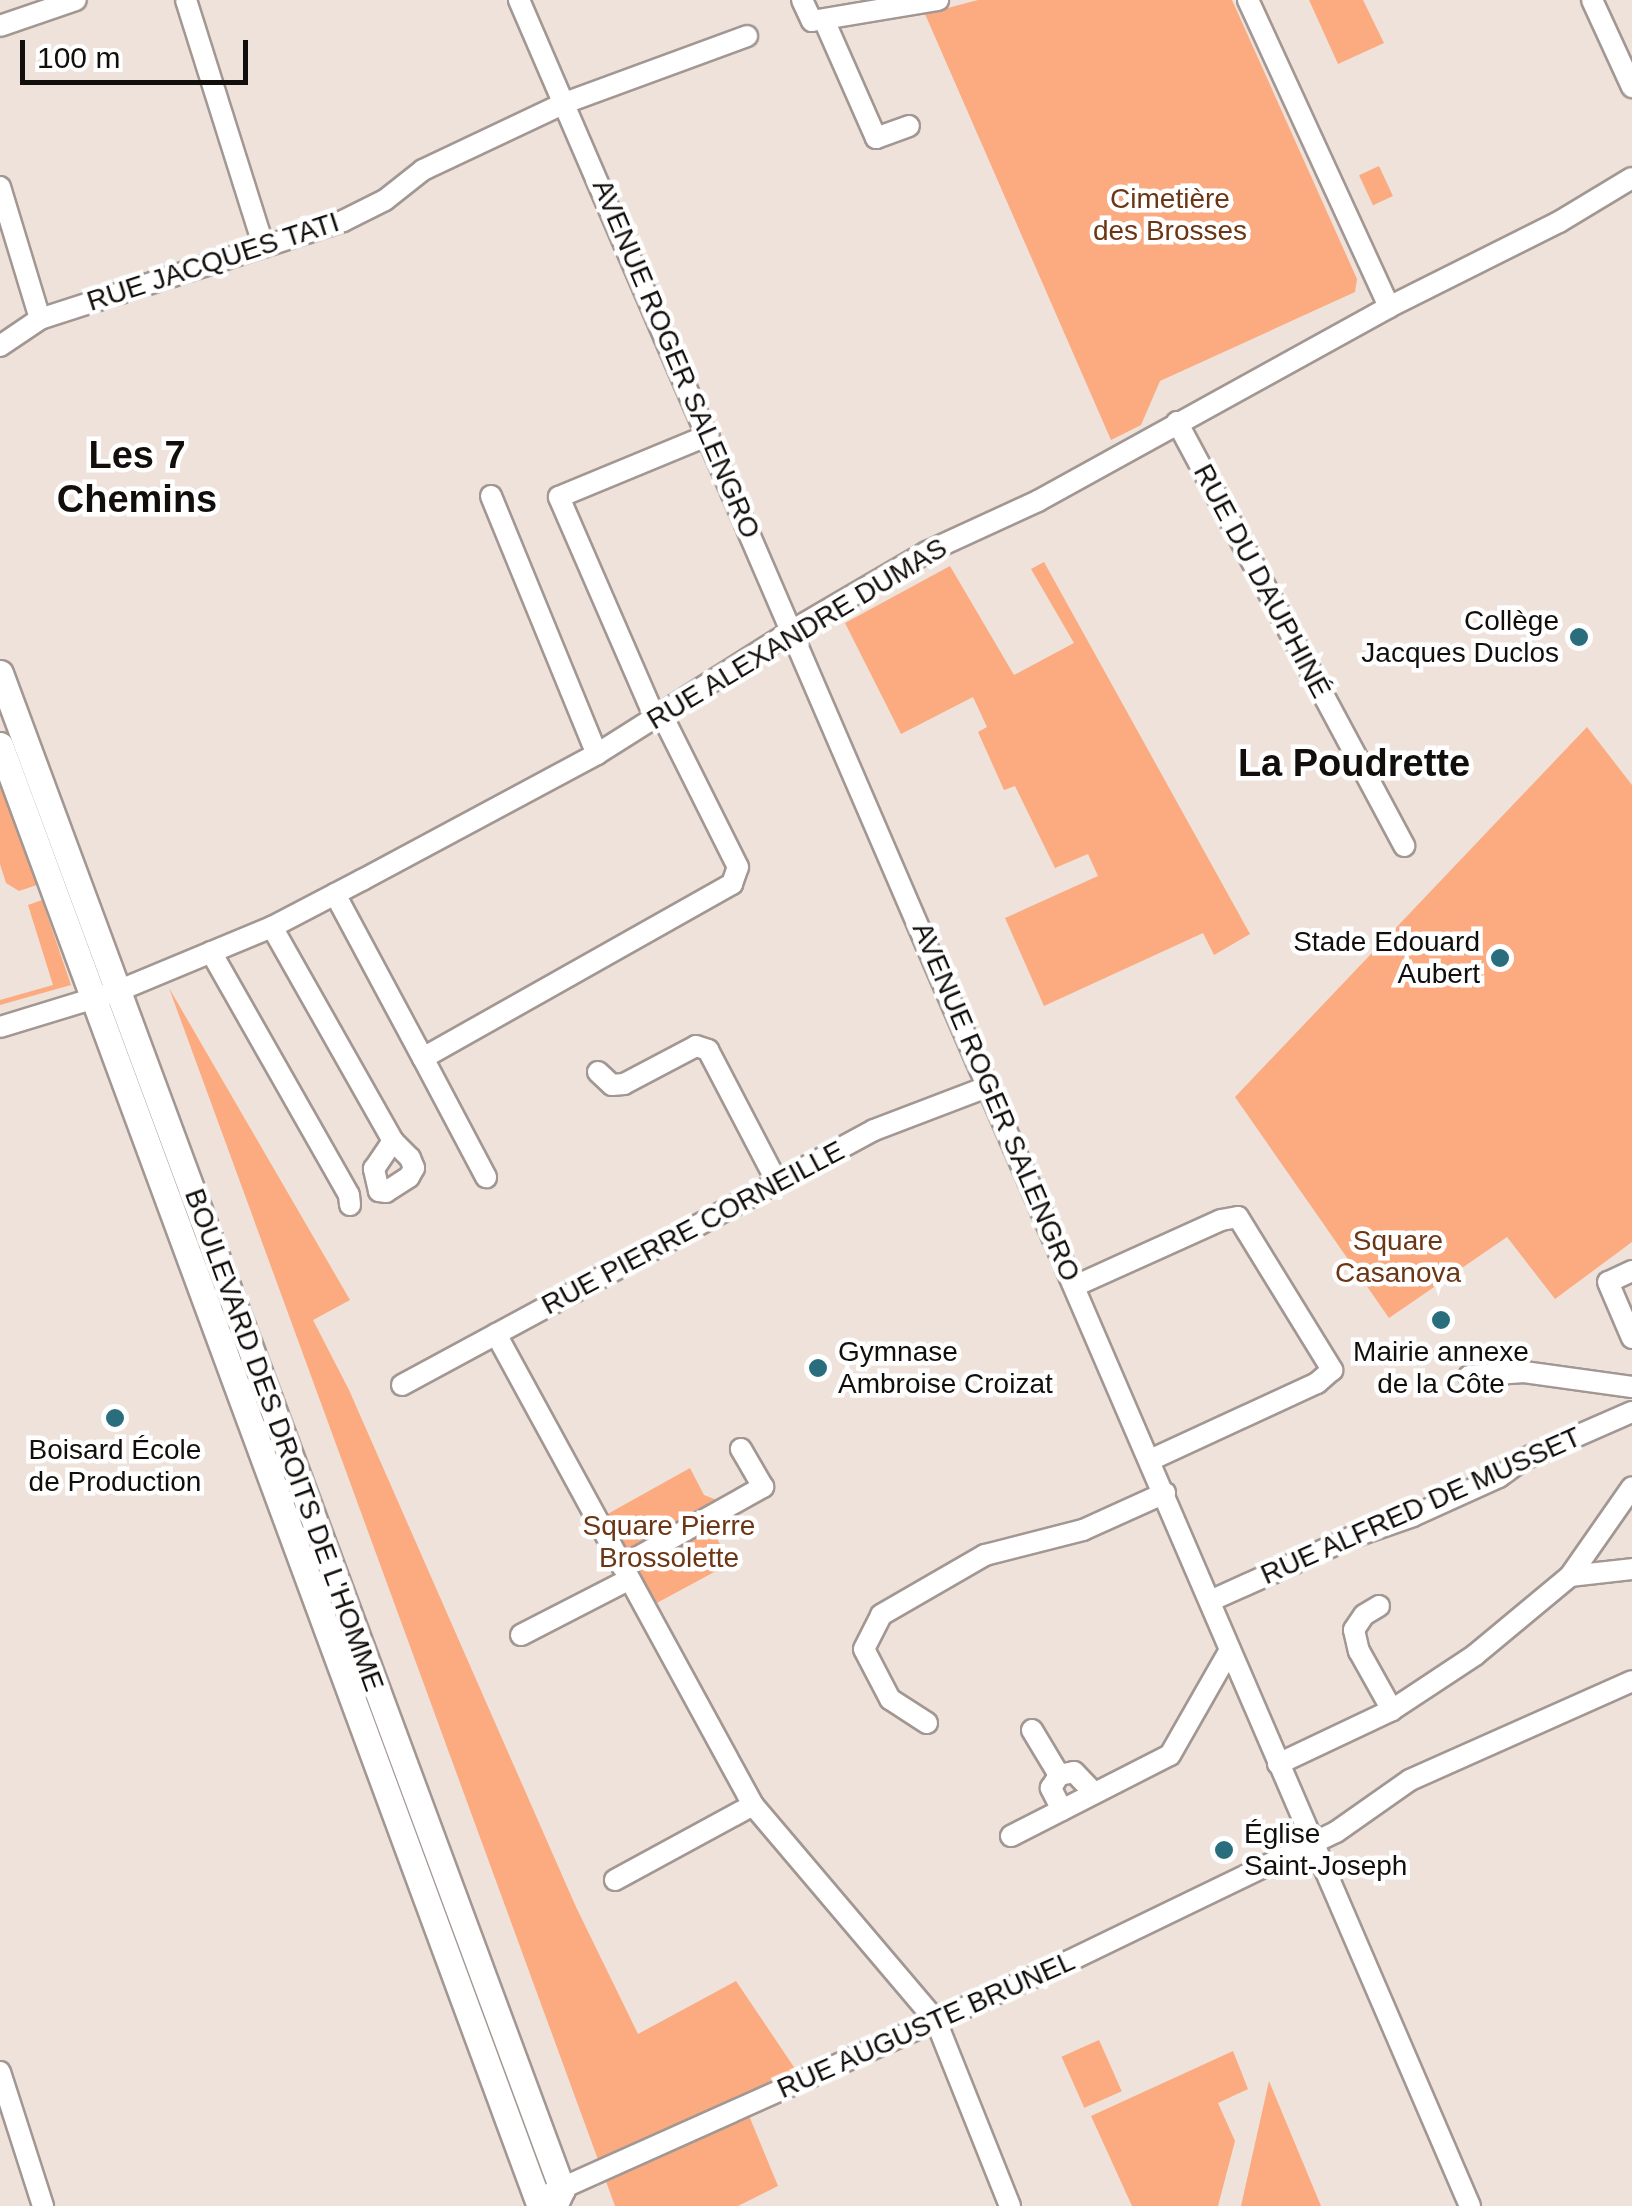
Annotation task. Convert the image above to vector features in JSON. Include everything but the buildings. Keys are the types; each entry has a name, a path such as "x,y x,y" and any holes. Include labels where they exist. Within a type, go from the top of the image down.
{"main road":[{"name":"BOULEVARD DES DROITS DE L'HOMME","path":"0,673 107,995 548,2200"},
{"name":"BOULEVARD DES DROITS DE L'HOMME","path":"0,745 107,995"}],"street":[{"path":"0,26 76,0"},
{"path":"186,0 263,244"},
{"name":"AVENUE ROGER SALENGRO","path":"520,0 1470,2206"},
{"path":"802,0 818,21 876,138 908,126"},
{"path":"1248,0 1389,307"},
{"path":"1592,0 1632,87"},
{"path":"818,21 930,1"},
{"name":"RUE JACQUES TATI","path":"0,346 40,318 344,221 385,200 423,170 565,103 747,36"},
{"name":"RUE ALEXANDRE DUMAS","path":"0,1027 107,995 272,926 335,894 597,754 792,630 927,552 1038,501 1389,307 1522,242 1632,178"},
{"path":"0,187 34,284 40,318"},
{"name":"RUE DU DAUPHINÉ","path":"1177,422 1404,846"},
{"path":"423,1058 732,884 738,867 658,716 559,497 709,435"},
{"path":"491,496 597,754"},
{"path":"335,894 486,1177"},
{"path":"272,926 393,1141"},
{"path":"211,952 349,1194 350,1204"},
{"path":"598,1072 612,1085 624,1084 696,1046 708,1050 777,1182"},
{"name":"RUE PIERRE CORNEILLE","path":"402,1385 874,1130 989,1086"},
{"path":"1076,1286 1220,1220 1238,1217 1332,1370 1317,1383 1150,1460"},
{"path":"1632,1271 1608,1282 1632,1338"},
{"path":"496,1334 752,1806 936,2021 1010,2206"},
{"path":"1470,1376 1524,1372 1632,1387"},
{"name":"RUE ALFRED DE MUSSET","path":"1210,1602 1350,1538 1413,1516 1499,1477 1522,1460 1632,1412"},
{"path":"521,1635 763,1487 741,1449"},
{"path":"1278,1764 1392,1710 1475,1655 1570,1576 1632,1487"},
{"path":"927,1722 890,1699 864,1649 881,1615 985,1554 1083,1530 1165,1494"},
{"path":"1570,1576 1632,1569"},
{"path":"1379,1606 1364,1615 1354,1630 1359,1651 1392,1710"},
{"path":"1011,1836 1179,1746 1192,1710 1230,1650"},
{"name":"RUE AUGUSTE BRUNEL","path":"548,2200 1312,1844 1410,1780 1632,1680"},
{"path":"1032,1730 1059,1775"},
{"path":"1059,1775 1074,1772 1094,1793"},
{"path":"1059,1775 1052,1788 1062,1810"},
{"path":"614,1880 752,1806"},
{"path":"0,2072 44,2206"}],"green space":[{"name":"Cimetière des Brosses","path":"978,0 1232,0 1357,279 1355,292 1160,381 1141,425 1111,440 925,14"},
{"path":"1309,0 1363,0 1384,43 1338,64"},
{"path":"1379,166 1393,196 1373,205 1359,175"},
{"path":"1044,562 1250,934 1214,955 1203,933 1044,1006 1005,918 1098,876 1088,854 1055,868 1015,786 1004,790 978,732 987,727 973,697 901,734 845,623 950,566 1014,675 1074,643 1031,569"},
{"name":"Stade Edouard Aubert","path":"1587,727 1632,785 1632,1242 1555,1299 1507,1237 1389,1318 1235,1097"},
{"path":"0,786 37,885 19,891 6,883 0,864"},
{"path":"42,900 71,985 0,1005 0,1000 53,985 28,905"},
{"path":"169,988 350,1300 313,1320 349,1390 576,1907 638,2034 736,1981 802,2079 745,2106 778,2186 738,2206 615,2206"},
{"name":"Square Pierre Brossolette","path":"690,1468 704,1495 722,1502 702,1513 731,1563 653,1605 604,1516"},
{"path":"1099,2040 1122,2091 1084,2108 1062,2057"},
{"path":"1233,2051 1248,2089 1218,2103 1235,2141 1218,2206 1132,2206 1091,2116"},
{"path":"1269,2081 1321,2206 1241,2206"}],"place":[{"name":"Collège Jacques Duclos","path":"1579,637"},
{"name":"Stade Edouard Aubert","path":"1500,958"},
{"name":"Mairie annexe de la Côte","path":"1441,1320"},
{"name":"Gymnase Ambroise Croizat","path":"818,1368"},
{"name":"Boisard École de Production","path":"115,1418"},
{"name":"Église Saint-Joseph","path":"1224,1850"}],"district":[{"name":"Les 7 Chemins","path":"137,478"},
{"name":"La Poudrette","path":"1354,764"}],"park label":[{"name":"Square Casanova","path":"1398,1257"}]}
